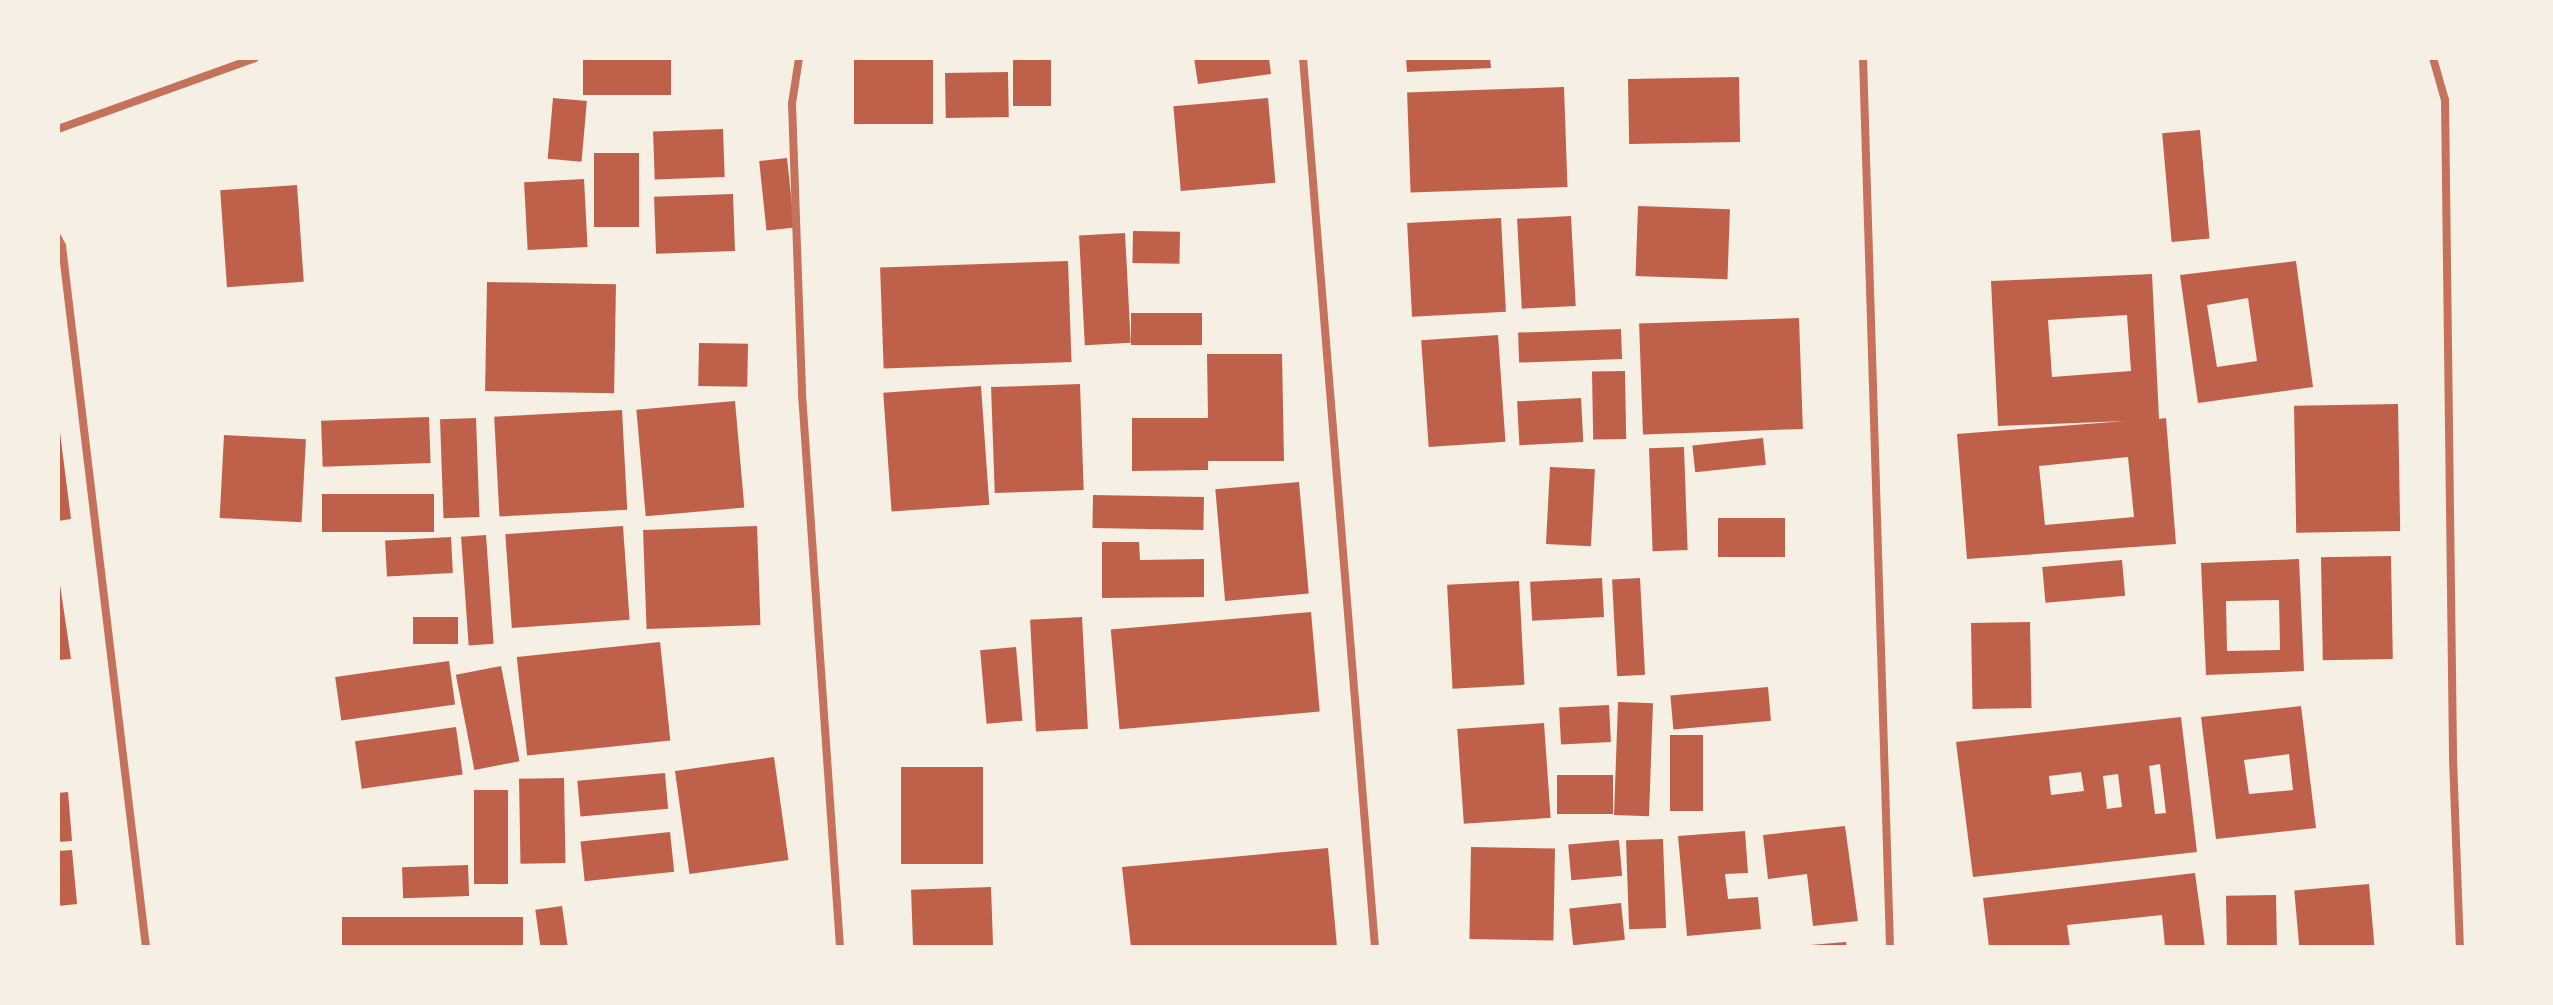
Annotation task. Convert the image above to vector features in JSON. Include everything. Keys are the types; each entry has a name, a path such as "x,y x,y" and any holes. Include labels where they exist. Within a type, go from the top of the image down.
{"street":[{"path":"58,129 255,58"},
{"path":"799,58 792,104 802,394 840,947"},
{"path":"1303,58 1375,947"},
{"path":"1863,58 1890,947"},
{"path":"2433,58 2445,100 2453,759 2460,947"},
{"path":"58,238 62,246 146,947"}],"building":[{"path":"583,58 671,58 671,95 583,95"},
{"path":"854,58 933,58 933,124 854,124"},
{"path":"1013,58 1051,58 1051,106 1013,106"},
{"path":"1194,58 1269,58 1271,74 1198,84"},
{"path":"1406,58 1490,58 1491,68 1407,72"},
{"path":"1008,72 1009,117 946,118 945,73"},
{"path":"1739,77 1740,142 1629,144 1628,79"},
{"path":"1564,87 1567,187 1411,192 1407,92"},
{"path":"553,98 587,101 582,162 548,159"},
{"path":"1268,98 1275,183 1181,191 1173,106"},
{"path":"723,129 725,177 655,179 653,131"},
{"path":"2200,130 2209,239 2172,242 2162,133"},
{"path":"594,153 639,153 639,227 594,227"},
{"path":"787,158 794,228 766,231 759,161"},
{"path":"584,179 588,247 528,250 524,182"},
{"path":"297,185 304,282 227,287 220,190"},
{"path":"733,194 735,251 656,254 654,197"},
{"path":"1638,206 1730,209 1728,279 1636,276"},
{"path":"1571,216 1576,306 1522,309 1517,219"},
{"path":"1501,218 1506,312 1412,317 1407,223"},
{"path":"1133,231 1180,232 1179,264 1132,263"},
{"path":"1125,233 1131,343 1085,345 1079,235"},
{"path":"1068,261 1072,362 884,368 880,268"},
{"path":"2296,261 2313,387 2198,403 2180,275","holes":["2248,298 2257,361 2217,367 2207,305"]},
{"path":"2152,274 2159,419 2166,418 2176,544 1967,559 1957,434 2125,421 1998,426 1991,281","holes":["2127,315 2131,371 2052,377 2048,320","2128,457 2134,517 2045,525 2039,466"]},
{"path":"487,282 616,284 614,393 485,391"},
{"path":"1131,313 1202,313 1202,345 1131,345"},
{"path":"1799,318 1803,429 1643,435 1639,324"},
{"path":"1621,329 1622,359 1519,363 1518,333"},
{"path":"1498,335 1505,442 1429,447 1421,340"},
{"path":"699,343 748,344 747,387 698,386"},
{"path":"1207,354 1282,354 1284,461 1208,461 1208,470 1132,471 1132,418 1208,418"},
{"path":"1625,371 1626,439 1593,440 1592,372"},
{"path":"1080,384 1084,490 995,493 991,387"},
{"path":"981,386 989,505 892,512 883,393"},
{"path":"1581,398 1583,442 1519,445 1517,401"},
{"path":"735,401 744,508 646,516 636,410"},
{"path":"2398,404 2400,531 2296,533 2294,406"},
{"path":"622,410 627,510 499,517 494,417"},
{"path":"58,417 71,519 58,521"},
{"path":"429,417 431,463 323,467 321,421"},
{"path":"476,418 479,517 443,518 440,419"},
{"path":"224,435 306,439 302,522 220,518"},
{"path":"1763,438 1766,465 1695,472 1692,445"},
{"path":"1684,447 1688,550 1653,551 1649,448"},
{"path":"1550,467 1595,469 1591,546 1546,544"},
{"path":"1299,482 1309,594 1225,601 1215,489"},
{"path":"322,494 434,494 434,532 322,532"},
{"path":"1093,495 1204,497 1203,530 1092,528"},
{"path":"1718,518 1785,518 1785,557 1718,557"},
{"path":"623,526 630,620 512,628 505,534"},
{"path":"757,526 760,625 647,629 643,530"},
{"path":"486,535 494,644 469,645 461,537"},
{"path":"451,537 453,573 387,576 385,540"},
{"path":"1102,542 1139,542 1140,560 1204,559 1204,597 1102,598"},
{"path":"2391,556 2393,659 2323,660 2321,557"},
{"path":"2299,559 2304,671 2206,675 2201,563","holes":["2279,600 2280,650 2227,651 2226,601"]},
{"path":"2122,560 2125,596 2045,603 2042,567"},
{"path":"58,571 71,659 58,660"},
{"path":"1602,578 1604,617 1532,621 1530,582"},
{"path":"1640,578 1645,675 1617,676 1612,579"},
{"path":"1519,581 1524,685 1453,689 1447,585"},
{"path":"1311,612 1320,712 1119,729 1111,630"},
{"path":"413,617 458,617 458,644 413,644"},
{"path":"1082,617 1088,729 1036,732 1030,620"},
{"path":"2030,622 2032,708 1973,709 1971,623"},
{"path":"660,642 670,740 527,756 517,657"},
{"path":"1016,647 1022,721 987,724 980,650"},
{"path":"449,661 455,705 341,721 335,677"},
{"path":"501,666 520,761 474,770 456,675"},
{"path":"1768,687 1771,721 1673,729 1670,696"},
{"path":"1618,702 1653,703 1649,816 1614,815"},
{"path":"1609,705 1611,742 1561,745 1559,708"},
{"path":"2301,706 2316,828 2216,839 2201,717","holes":["2289,754 2293,790 2249,794 2244,760"]},
{"path":"2181,717 2197,852 1973,877 1956,742","holes":["2160,764 2166,813 2155,814 2149,766","2081,772 2084,791 2051,795 2049,776","2118,774 2122,807 2107,809 2103,776"]},
{"path":"1544,723 1551,818 1464,824 1457,729"},
{"path":"456,727 463,775 362,789 355,741"},
{"path":"1670,735 1703,735 1703,811 1670,811"},
{"path":"774,757 788,860 689,874 675,771"},
{"path":"901,767 983,767 983,864 901,864"},
{"path":"665,773 668,809 580,817 577,781"},
{"path":"1557,775 1613,775 1613,814 1557,814"},
{"path":"564,778 565,863 520,864 519,779"},
{"path":"474,790 508,790 508,884 474,884"},
{"path":"68,792 72,841 58,842 58,793"},
{"path":"1845,826 1858,921 1813,926 1807,874 1768,879 1763,835"},
{"path":"1745,831 1748,873 1725,874 1728,899 1758,897 1761,929 1687,936 1678,836"},
{"path":"670,832 674,872 585,881 580,841"},
{"path":"1663,839 1666,928 1629,929 1626,840"},
{"path":"1619,840 1622,876 1571,880 1568,844"},
{"path":"1471,847 1555,848 1553,940 1469,939"},
{"path":"1328,848 1337,947 1131,947 1122,867"},
{"path":"72,850 77,904 58,906 58,851"},
{"path":"468,865 469,896 403,898 402,867"},
{"path":"2195,873 2205,947 2165,947 2162,915 2067,925 2070,947 1989,947 1983,898"},
{"path":"2369,884 2374,947 2299,947 2294,891"},
{"path":"991,887 993,947 913,947 911,890"},
{"path":"2276,895 2277,947 2227,947 2226,896"},
{"path":"1621,903 1625,940 1573,945 1569,908"},
{"path":"562,906 568,947 540,947 535,910"},
{"path":"342,917 523,917 523,947 342,947"},
{"path":"1846,942 1847,947 1810,947 1810,945"}]}
